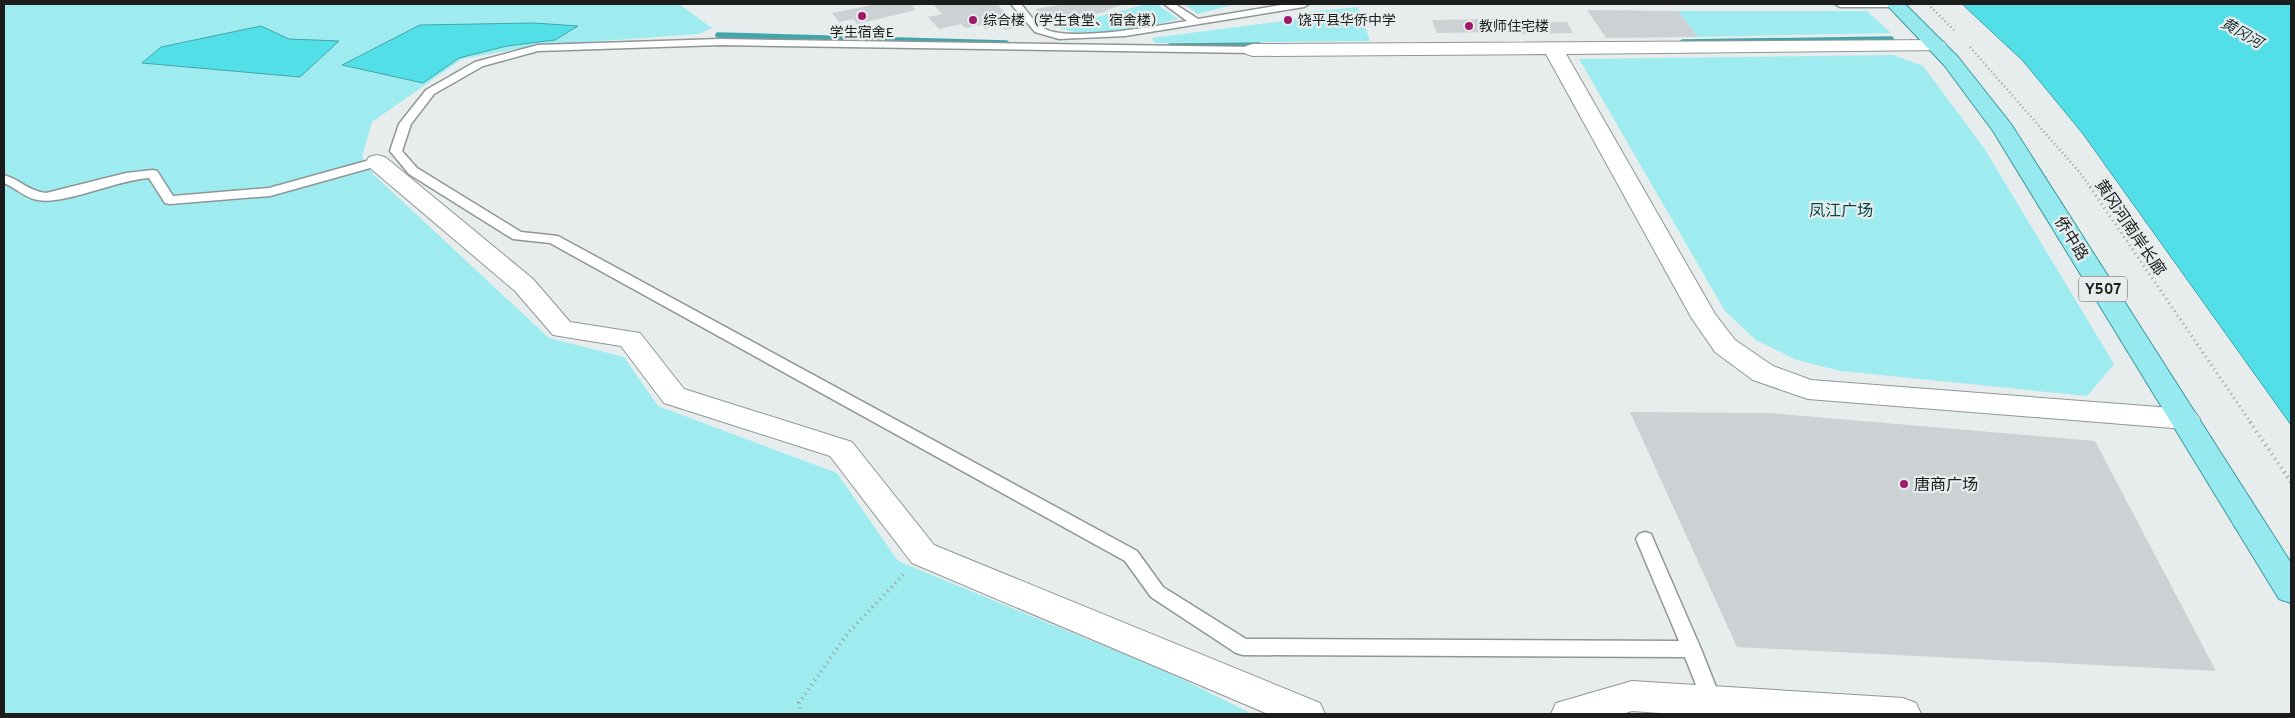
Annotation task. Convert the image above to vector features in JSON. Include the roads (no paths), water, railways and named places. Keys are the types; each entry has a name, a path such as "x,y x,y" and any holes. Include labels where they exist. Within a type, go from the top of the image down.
{"main road":[{"name":"侨中路","path":"1896,4 1946,39 2291,590"}],"street":[{"path":"1253,50 1553,49 1946,39"},
{"path":"1553,49 1704,317 1725,346 1763,373 1808,389 2185,419"},
{"path":"377,162 524,285 562,329 630,339 674,396 841,449 923,554 1307,714"},
{"path":"1569,714 1632,696 1903,714"}],"lane":[{"path":"1016,4 1042,33 1060,37 1145,31 1304,4"},
{"path":"1169,4 1195,22"},
{"path":"1840,4 1896,4"},
{"path":"1253,50 720,42 538,48 479,64 430,92 405,124 396,151 413,171 518,236 553,239 1131,556 1157,592 1243,647 1692,649"},
{"path":"4,179 8,179 22,190 43,197 72,192 134,174 153,174 158,185 170,200 179,200 270,192 377,162"},
{"path":"1645,539 1692,649 1712,702"}],"water":[{"name":"黄冈河","path":"1962,4 2291,4 2291,425 2083,134 2023,61"},
{"path":"534,23 578,26 555,40 507,46 459,58 423,83 342,65 420,25"},
{"path":"261,26 289,39 339,41 300,77 142,63 161,47"}],"waterway":[{"path":"718,35 1006,43"},
{"path":"1683,42 1891,39"},
{"path":"1170,46 1259,45"}],"place":[{"name":"学生宿舍E","path":"862,16"},
{"name":"综合楼（学生食堂、宿舍楼）","path":"973,20"},
{"name":"饶平县华侨中学","path":"1288,20"},
{"name":"教师住宅楼","path":"1469,26"},
{"name":"唐商广场","path":"1904,484"}],"park label":[{"name":"凤江广场","path":"1841,210"}]}
